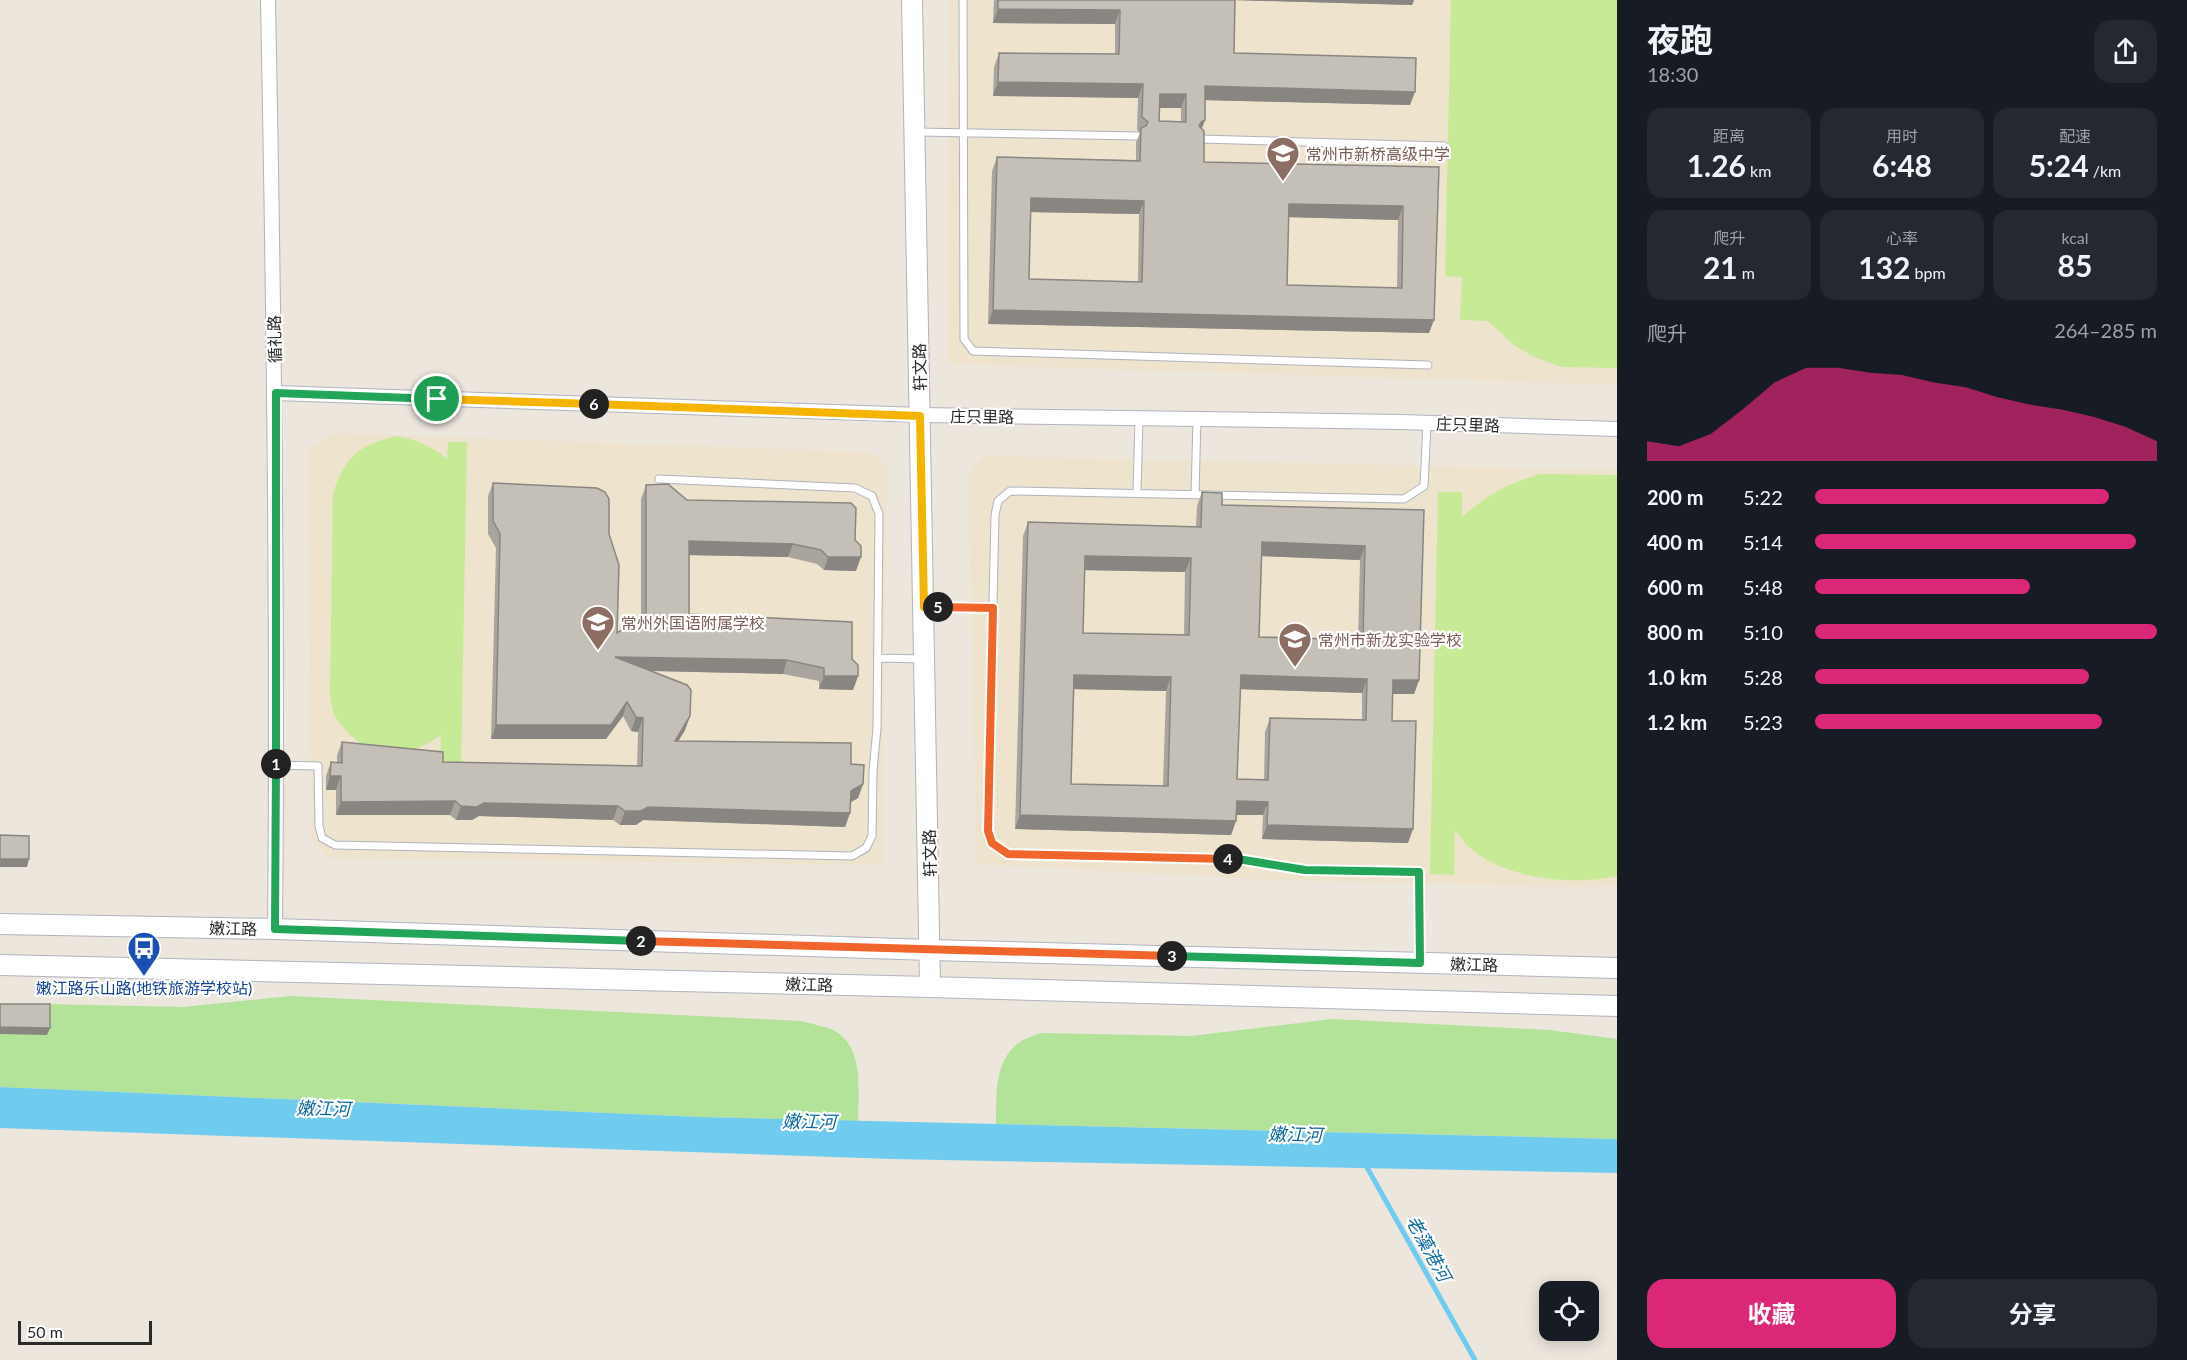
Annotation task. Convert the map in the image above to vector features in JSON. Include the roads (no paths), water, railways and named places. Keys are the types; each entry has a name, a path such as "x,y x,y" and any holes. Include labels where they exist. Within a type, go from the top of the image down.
{"main road":[{"name":"轩文路","path":"912,0 930,987"},
{"name":"嫩江路","path":"0,924 275,929 931,950 1617,968"},
{"name":"嫩江路","path":"0,965 1617,1006"}],"street":[{"name":"循礼路","path":"268,0 276,393 275,929"},
{"name":"庄只里路","path":"276,393 920,416 1427,423 1617,429"}],"lane":[{"path":"963,0 964,339 973,351 1428,365"},
{"path":"913,132 1137,136"},
{"path":"1200,139 1444,146"},
{"path":"1137,494 1139,418"},
{"path":"1195,495 1197,419"},
{"path":"1420,963 1419,872 1305,870 1244,860 1008,854 992,843 988,831 995,515 998,501 1010,491 1404,499 1424,486 1427,423"},
{"path":"276,765 318,766 319,826 322,838 335,845 852,856 866,848 872,837 873,771 877,728 879,514 872,496 855,488 659,480"},
{"path":"924,607 993,608"},
{"path":"878,658 925,659"}],"water":[{"name":"嫩江河","path":"0,1087 701,1117 1617,1139 1617,1173 892,1159 0,1128"}],"waterway":[{"name":"老藻港河","path":"1364,1162 1475,1360"}],"place":[{"name":"常州市新桥高级中学","path":"1283,182"},
{"name":"常州外国语附属学校","path":"598,651"},
{"name":"常州市新龙实验学校","path":"1295,668"},
{"name":"嫩江路乐山路(地铁旅游学校站)","path":"144,977"}]}
